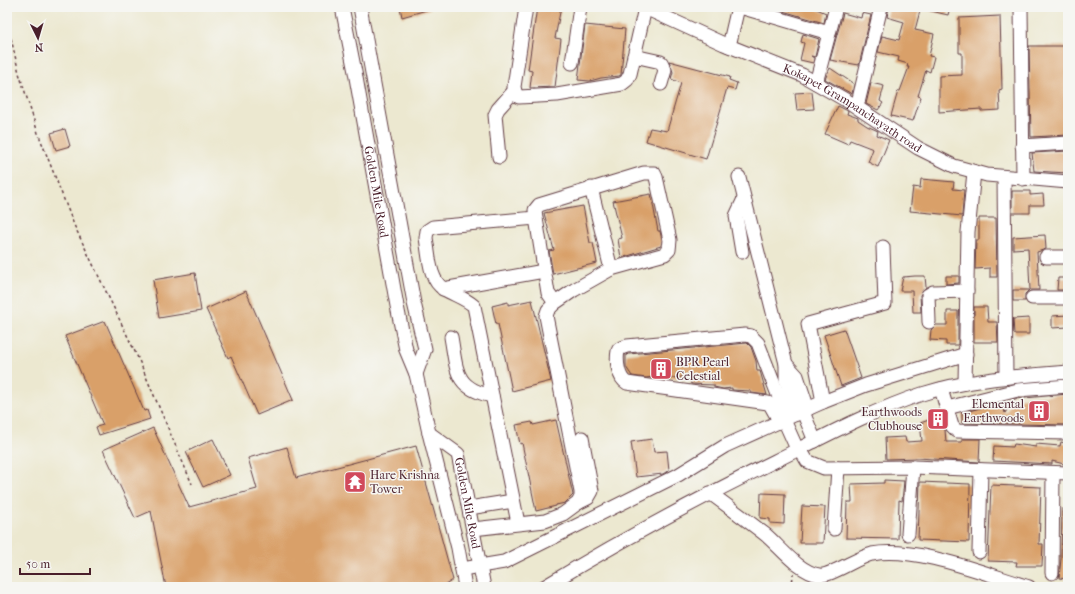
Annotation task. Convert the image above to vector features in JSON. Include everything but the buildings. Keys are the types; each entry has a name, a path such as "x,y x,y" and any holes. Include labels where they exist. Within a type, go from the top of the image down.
{"street":[{"name":"Golden Mile Road","path":"342,7 357,80 406,350 416,374 465,587"},
{"name":"Golden Mile Road","path":"360,7 376,84 414,303 425,349 416,374"},
{"path":"499,157 496,116 498,109 514,92 526,7"},
{"path":"572,63 580,7"},
{"path":"729,46 739,7 829,33"},
{"path":"816,83 836,7"},
{"path":"857,108 881,7"},
{"path":"1021,7 1026,180"},
{"path":"514,92 520,97 557,95 618,85 627,80 634,56 644,8"},
{"name":"Kokapet Grampanchayath road","path":"644,8 729,46 802,75 857,108 918,148 954,166 974,172 1004,177 1026,180 1068,182"},
{"path":"634,56 661,62 664,70 661,84"},
{"path":"1025,146 1068,143"},
{"path":"965,383 968,232 974,172"},
{"path":"554,303 548,292 535,210 539,205 591,188 644,173 654,173 670,240 669,250 665,254 611,269 554,303 548,310 548,328 581,492 581,497 578,503"},
{"path":"738,177 786,364 797,376 793,416 797,450 807,460 824,468 913,468 1068,473"},
{"path":"1004,177 1006,377"},
{"path":"591,188 611,269"},
{"path":"742,252 736,216 744,199"},
{"path":"518,523 474,306 467,300 443,289 435,282 426,233 429,229 440,227 536,218"},
{"path":"740,218 748,252 761,268"},
{"path":"824,402 808,324 885,303 883,247"},
{"path":"1046,257 1068,257"},
{"path":"443,289 544,271"},
{"path":"929,322 928,295 933,292 967,291"},
{"path":"1032,298 1068,298"},
{"path":"775,402 758,343 751,336 740,335 622,347 618,351 621,377 627,384 775,402 793,416 815,441"},
{"path":"451,337 457,369 463,382 475,392 492,396"},
{"path":"462,569 504,562 678,475 725,446 824,402 866,385 966,354"},
{"path":"544,587 710,493 815,441 878,412 922,394 965,383 1006,377 1068,372"},
{"path":"951,407 1018,390 1068,386"},
{"path":"944,388 951,407 953,429 957,431 1068,433"},
{"name":"Golden Mile Road","path":"429,433 458,454 484,587"},
{"path":"473,529 545,521 563,514 588,498 592,491 582,438"},
{"path":"834,529 838,468"},
{"path":"908,534 913,468"},
{"path":"979,552 981,470"},
{"path":"1052,573 1053,473"},
{"path":"710,493 766,536 793,562 818,575 829,574 855,559 872,554 901,553 918,555 969,568 1029,587"},
{"path":"469,508 513,501"}],"path":[{"path":"7,21 19,73 38,134 74,224 138,358 192,484"}],"place":[{"name":"BPR Pearl Celestial","path":"661,369"},
{"name":"Elemental Earthwoods","path":"1039,411"},
{"name":"Earthwoods Clubhouse","path":"938,419"},
{"name":"Hare Krishna Tower","path":"355,482"}]}
